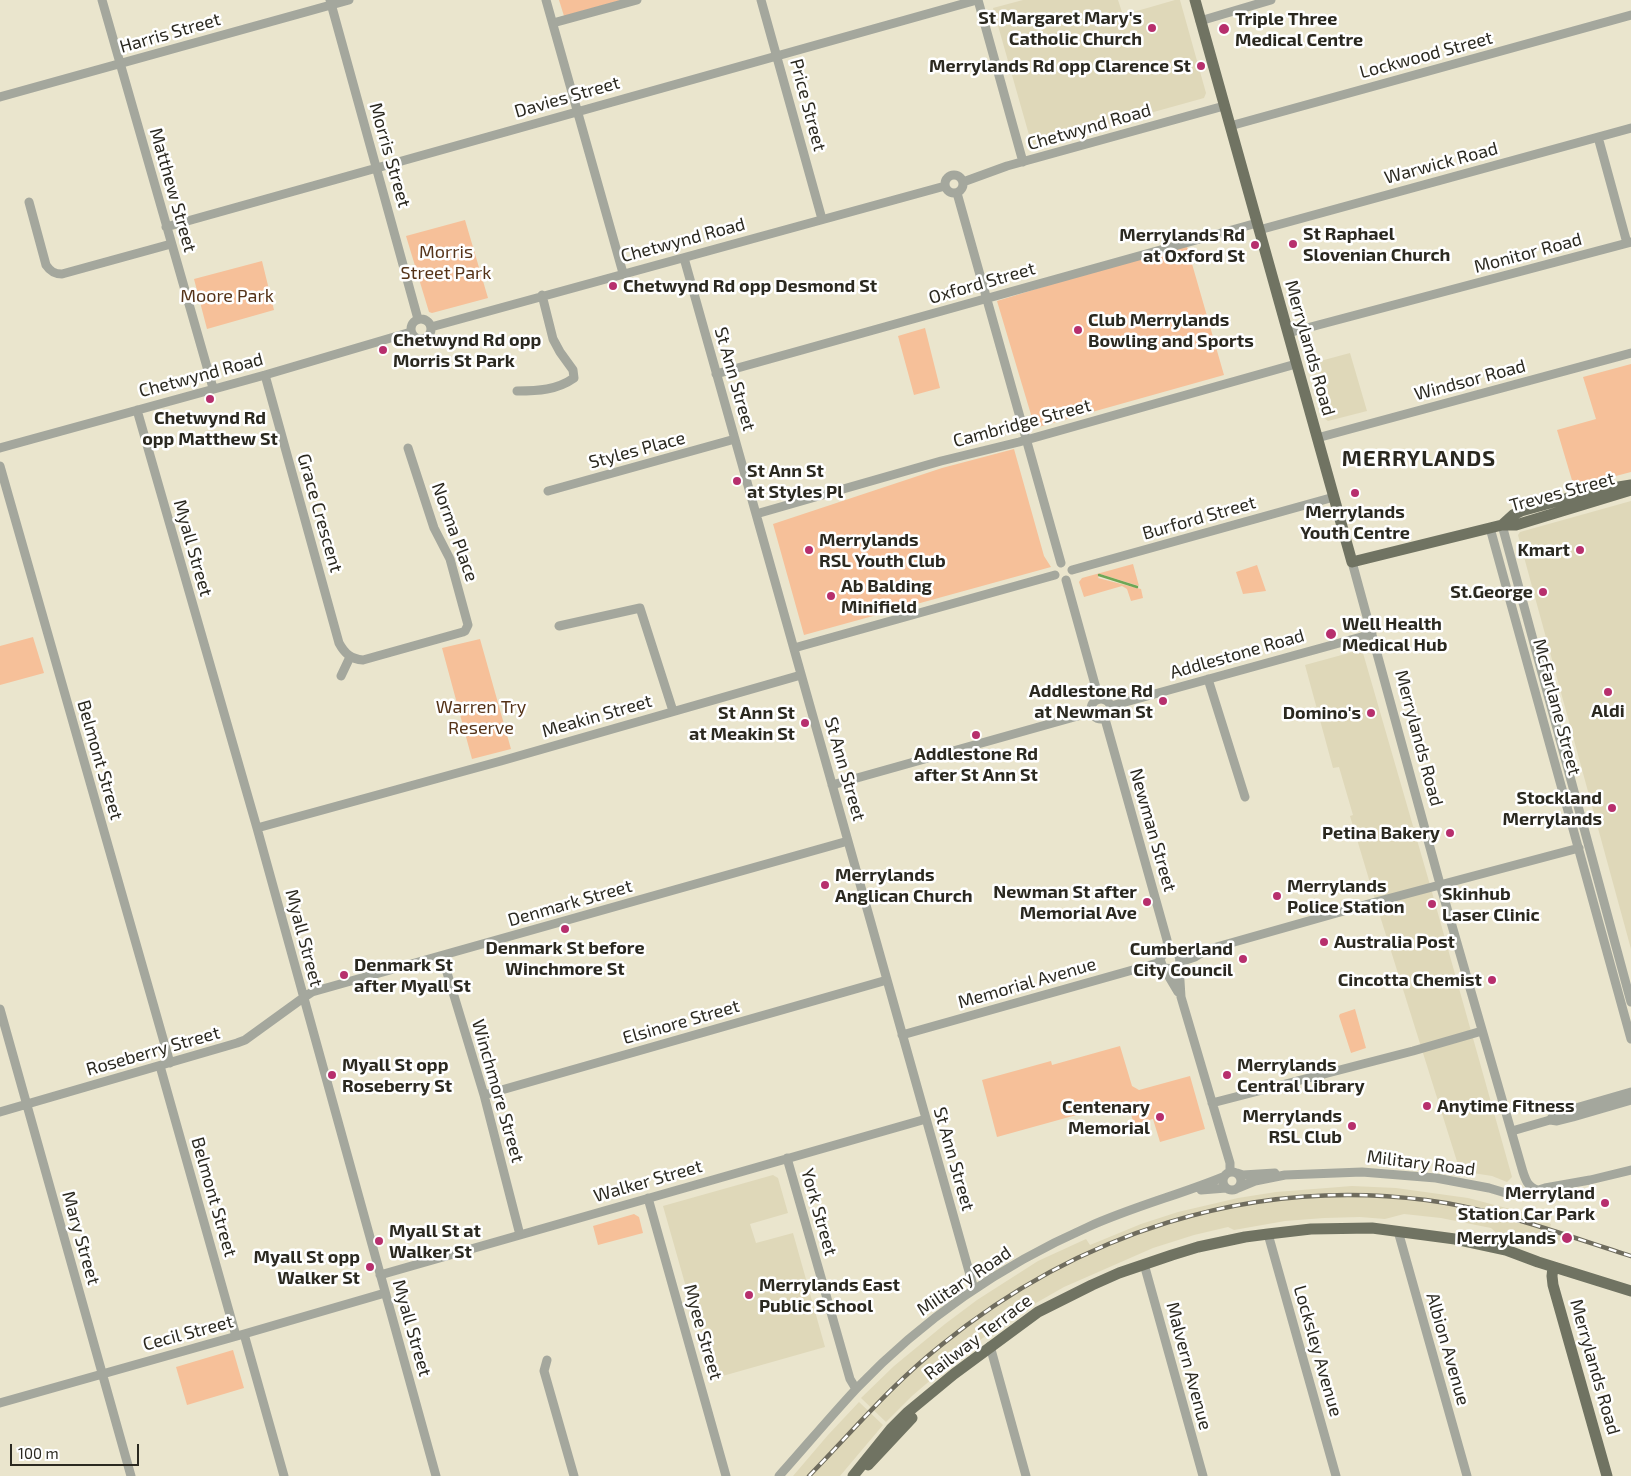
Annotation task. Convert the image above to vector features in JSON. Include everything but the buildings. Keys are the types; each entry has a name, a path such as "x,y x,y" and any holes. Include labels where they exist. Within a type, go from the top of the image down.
{"main road":[{"name":"Merrylands Road","path":"1194,0 1352,562"},
{"name":"Treves Street","path":"1502,525 1513,515 1527,509 1594,490 1631,484"},
{"name":"Treves Street","path":"1352,562 1502,525 1516,525 1631,490"},
{"name":"Railway Terrace","path":"854,1476 891,1429 926,1398 990,1346 1045,1308 1092,1285 1144,1264 1198,1247 1268,1234 1336,1228 1372,1228 1455,1239 1506,1250 1553,1267 1631,1291"},
{"name":"Merrylands Road","path":"1553,1267 1553,1285 1607,1476"}],"street":[{"name":"Matthew Street","path":"102,0 213,388"},
{"name":"Harris Street","path":"0,97 330,2 349,0"},
{"path":"546,0 623,274"},
{"path":"553,23 637,0"},
{"name":"Price Street","path":"761,0 822,219"},
{"path":"977,0 1022,162"},
{"name":"Davies Street","path":"166,227 977,0"},
{"path":"1200,21 1271,0"},
{"name":"Morris Street","path":"330,2 418,319"},
{"name":"Lockwood Street","path":"1230,126 1631,15"},
{"name":"Chetwynd Road","path":"963,182 1022,162 1224,106"},
{"name":"Warwick Road","path":"1258,226 1631,128"},
{"path":"1598,137 1629,242"},
{"path":"950,176 956,176 963,182 962,187 956,193 949,192 945,186 946,180 950,176"},
{"name":"Chetwynd Road","path":"431,327 945,186"},
{"path":"956,193 1061,563"},
{"path":"29,202 46,265 50,271 56,274 62,274 171,244"},
{"name":"Oxford Street","path":"716,374 1258,226"},
{"name":"Monitor Road","path":"1288,333 1629,242"},
{"name":"St Ann Street","path":"684,258 974,1290"},
{"path":"518,391 540,391 553,388 565,385 574,378 573,370 553,339 542,295"},
{"path":"418,319 425,320 431,327 428,337 422,340 415,338 411,332 413,323 418,319"},
{"name":"Chetwynd Road","path":"0,448 265,375 411,332"},
{"name":"Windsor Road","path":"1317,438 1631,353"},
{"name":"Cambridge Street","path":"756,514 941,461 1296,364"},
{"name":"Grace Crescent","path":"265,375 339,642 343,650 350,657"},
{"name":"Myall Street","path":"136,410 257,828 436,1476"},
{"name":"Styles Place","path":"548,492 736,439"},
{"name":"Norma Place","path":"350,657 363,660 463,632 467,628 467,620 450,559 434,528 408,448"},
{"name":"Belmont Street","path":"0,466 170,1063"},
{"name":"Burford Street","path":"1072,570 1334,497"},
{"name":"McFarlane Street","path":"1502,525 1631,1002"},
{"name":"McFarlane Street","path":"1490,528 1631,1039"},
{"name":"Merrylands Road","path":"1352,562 1440,884 1525,1179 1530,1186 1538,1190"},
{"path":"1061,563 1067,564 1072,570 1072,575 1066,580 1058,579 1055,575 1055,569 1061,563"},
{"path":"794,648 1055,575"},
{"path":"1066,580 1099,699"},
{"path":"559,626 640,608 673,711"},
{"name":"Addlestone Road","path":"1111,706 1372,634"},
{"path":"341,676 350,657"},
{"name":"Meakin Street","path":"257,828 501,761 801,675"},
{"path":"1208,679 1245,797"},
{"path":"1099,699 1106,699 1111,706 1111,712 1105,719 1095,717 1092,712 1094,702 1099,699"},
{"path":"832,785 1092,712"},
{"name":"Newman Street","path":"1105,719 1167,940 1176,957 1181,997 1230,1163 1230,1174"},
{"name":"Denmark Street","path":"303,998 312,992 848,841"},
{"path":"1162,965 1163,953 1176,957 1195,957 1206,950 1440,884 1579,848"},
{"name":"Winchmore Street","path":"442,956 484,1095 520,1235"},
{"name":"Memorial Avenue","path":"902,1035 1162,965 1174,969 1176,957"},
{"name":"Newman Street","path":"1162,965 1181,997"},
{"name":"Elsinore Street","path":"484,1095 887,980"},
{"name":"Roseberry Street","path":"0,1112 245,1040 303,998"},
{"name":"Mary Street","path":"0,1009 131,1476"},
{"path":"1212,1103 1482,1031"},
{"name":"Belmont Street","path":"160,1066 284,1476"},
{"path":"1550,1120 1555,1114 1631,1092"},
{"path":"1512,1131 1550,1120 1565,1119 1631,1100"},
{"name":"Walker Street","path":"380,1275 926,1119"},
{"name":"York Street","path":"787,1158 850,1379 856,1389"},
{"path":"1538,1190 1631,1170"},
{"name":"Military Road","path":"779,1476 856,1389 893,1353 974,1290 1039,1251 1088,1227 1140,1206 1186,1192 1230,1174 1243,1175 1271,1172 1285,1175"},
{"name":"Military Road","path":"1238,1188 1255,1180 1285,1175 1362,1172 1436,1178 1489,1188 1509,1194 1523,1195 1538,1190"},
{"path":"1230,1174 1241,1180 1238,1188 1232,1190 1226,1188 1223,1183 1230,1174"},
{"name":"Military Road","path":"1186,1192 1226,1188"},
{"name":"Myee Street","path":"648,1198 726,1476"},
{"name":"Albion Avenue","path":"1398,1232 1466,1476"},
{"name":"Locksley Avenue","path":"1268,1234 1336,1476"},
{"name":"Malvern Avenue","path":"1144,1264 1203,1476"},
{"name":"Cecil Street","path":"0,1403 385,1293"},
{"path":"990,1346 1026,1476"},
{"path":"547,1360 544,1371 574,1476"}],"shaded area":[{"path":"1023,0 1118,0 1123,15 1180,0 1206,93 1204,98 1035,145 1031,142 993,8"},
{"path":"1350,353 1367,411 1328,421 1324,418 1309,364"},
{"name":"Stockland Merrylands","path":"1631,501 1631,949 1518,535 1520,532"},
{"path":"1360,650 1363,653 1428,878 1512,1177 1507,1182 1492,1176 1460,1171 1350,816 1353,815 1339,767 1333,768 1305,665"},
{"name":"Merrylands East Public School","path":"773,1175 778,1178 788,1213 750,1224 756,1243 793,1233 825,1347 712,1379 663,1206"},
{"path":"1352,1186 1396,1188 1468,1198 1529,1214 1551,1224 1550,1228 1567,1234 1564,1243 1550,1238 1549,1243 1525,1233 1510,1233 1504,1240 1491,1228 1441,1218 1404,1214 1385,1219 1360,1217 1324,1218 1285,1221 1234,1230 1228,1227 1153,1248 1064,1287 1022,1311 967,1349 912,1396 886,1422 861,1398 894,1366 977,1300 1038,1261 1086,1239 1090,1245 1141,1224 1178,1212 1238,1198 1276,1192"},
{"path":"859,1402 883,1425 840,1476 793,1476 828,1435"}],"green space":[{"path":"559,0 622,0 564,16"},
{"name":"Morris Street Park","path":"465,220 488,298 432,313 429,312 406,236"},
{"path":"1186,243 1224,375 1035,428 997,301"},
{"name":"Moore Park","path":"262,261 274,310 207,329 194,279"},
{"path":"925,328 940,388 914,395 898,336"},
{"path":"1631,364 1631,472 1574,487 1557,430 1596,419 1583,377"},
{"path":"1014,449 1044,556 1051,567 804,635 773,524 942,468"},
{"path":"1133,564 1139,586 1100,574 1098,578 1141,589 1143,598 1131,601 1127,589 1122,586 1084,597 1079,582 1082,578"},
{"path":"1257,565 1266,591 1243,594 1236,572"},
{"path":"33,637 44,673 0,685 0,646"},
{"name":"Warren Try Reserve","path":"480,639 511,749 472,759 442,648"},
{"path":"1355,1009 1366,1048 1351,1053 1339,1016"},
{"path":"1120,1046 1132,1086 1139,1090 1190,1076 1205,1129 1160,1142 1153,1119 1134,1124 1127,1101 997,1137 982,1080 1051,1061 1052,1065"},
{"path":"634,1214 639,1217 643,1233 598,1245 593,1226"},
{"path":"233,1350 244,1388 187,1405 176,1367"}],"waterway":[{"path":"1099,575 1137,587"}],"railway":[{"path":"809,1476 872,1409 922,1361 993,1307 1049,1273 1107,1245 1168,1222 1231,1207 1295,1197 1360,1195 1452,1204 1504,1216 1631,1256"}],"place":[{"name":"St Margaret Mary's Catholic Church","path":"1152,28"},
{"name":"Triple Three Medical Centre","path":"1224,29"},
{"name":"Merrylands Rd opp Clarence St","path":"1201,66"},
{"name":"St Raphael Slovenian Church","path":"1293,244"},
{"name":"Merrylands Rd at Oxford St","path":"1255,245"},
{"name":"Chetwynd Rd opp Desmond St","path":"613,286"},
{"name":"Club Merrylands Bowling and Sports","path":"1078,330"},
{"name":"Chetwynd Rd opp Morris St Park","path":"383,350"},
{"name":"Chetwynd Rd opp Matthew St","path":"210,399"},
{"name":"St Ann St at Styles Pl","path":"737,481"},
{"name":"Merrylands Youth Centre","path":"1355,493"},
{"name":"Merrylands RSL Youth Club","path":"809,550"},
{"name":"Kmart","path":"1580,550"},
{"name":"St.George","path":"1543,592"},
{"name":"Ab Balding Minifield","path":"831,596"},
{"name":"Well Health Medical Hub","path":"1331,634"},
{"name":"Aldi","path":"1608,692"},
{"name":"Addlestone Rd at Newman St","path":"1163,701"},
{"name":"Domino's","path":"1371,713"},
{"name":"St Ann St at Meakin St","path":"805,723"},
{"name":"Addlestone Rd after St Ann St","path":"976,735"},
{"name":"Stockland Merrylands","path":"1612,808"},
{"name":"Petina Bakery","path":"1450,833"},
{"name":"Merrylands Anglican Church","path":"825,885"},
{"name":"Merrylands Police Station","path":"1277,896"},
{"name":"Newman St after Memorial Ave","path":"1147,902"},
{"name":"Skinhub Laser Clinic","path":"1432,904"},
{"name":"Denmark St before Winchmore St","path":"565,929"},
{"name":"Australia Post","path":"1324,942"},
{"name":"Cumberland City Council","path":"1243,959"},
{"name":"Denmark St after Myall St","path":"344,975"},
{"name":"Cincotta Chemist","path":"1492,980"},
{"name":"Myall St opp Roseberry St","path":"332,1075"},
{"name":"Merrylands Central Library","path":"1227,1075"},
{"name":"Anytime Fitness","path":"1427,1106"},
{"name":"Centenary Memorial","path":"1160,1117"},
{"name":"Merrylands RSL Club","path":"1352,1126"},
{"name":"Merryland Station Car Park","path":"1605,1203"},
{"name":"Merrylands","path":"1567,1238"},
{"name":"Myall St at Walker St","path":"379,1241"},
{"name":"Myall St opp Walker St","path":"370,1267"},
{"name":"Merrylands East Public School","path":"749,1295"}],"district":[{"name":"MERRYLANDS","path":"1419,459"}]}
